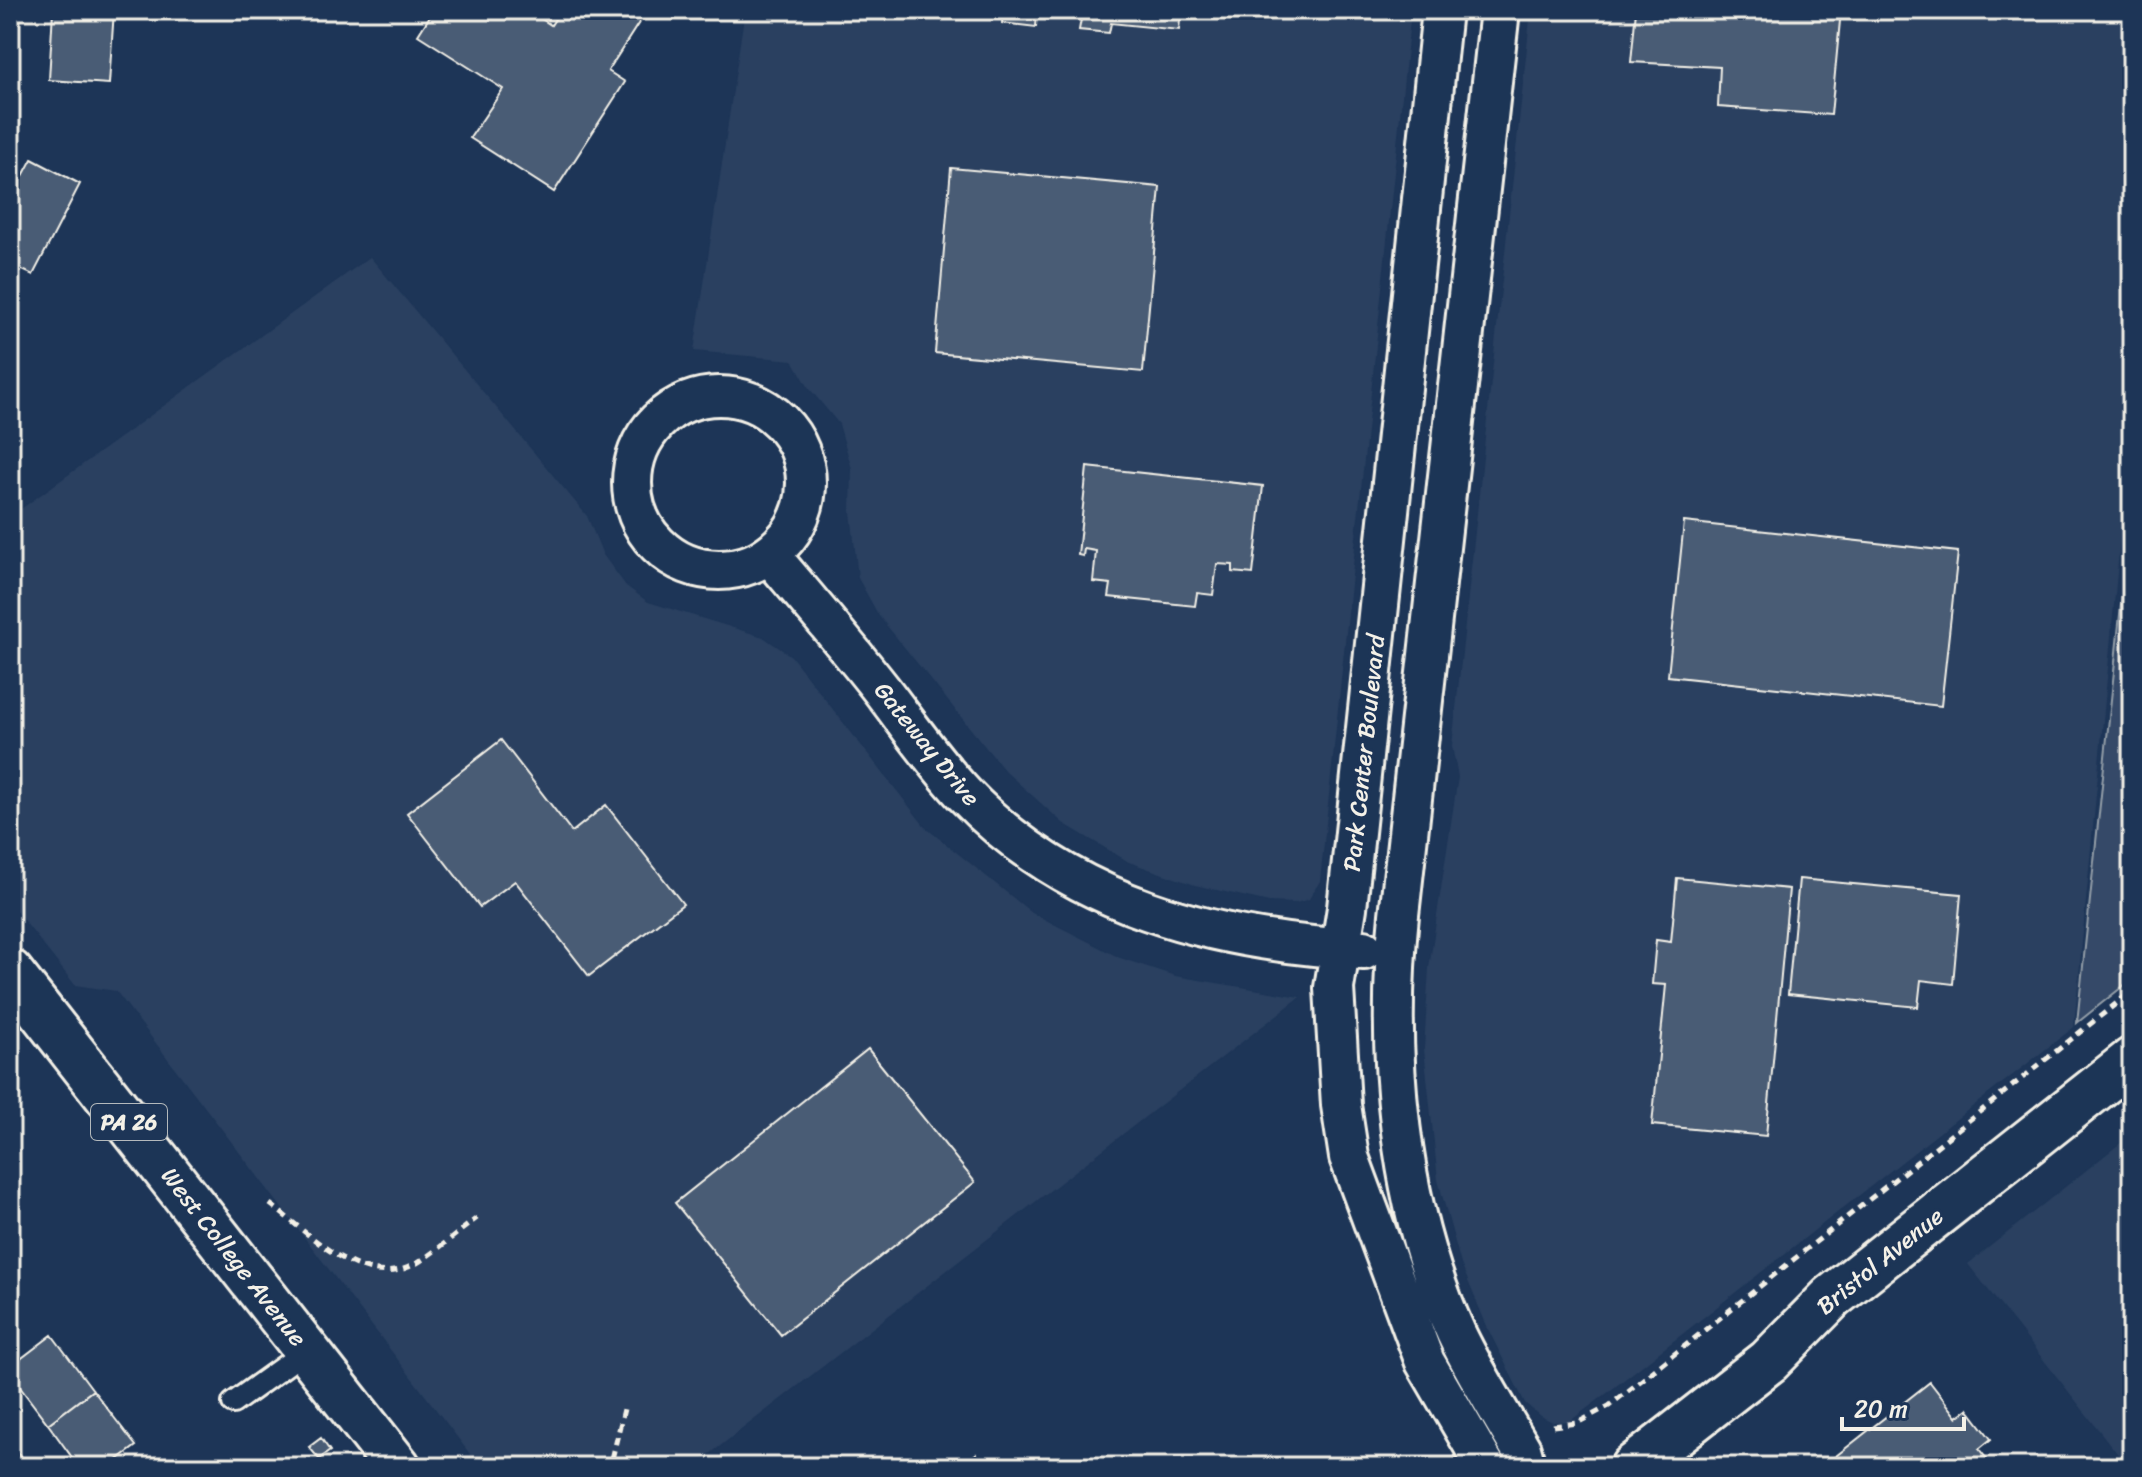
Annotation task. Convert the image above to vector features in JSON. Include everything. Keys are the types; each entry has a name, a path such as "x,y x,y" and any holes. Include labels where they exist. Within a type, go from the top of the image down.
{"street":[{"name":"Park Center Boulevard","path":"1442,10 1341,948 1334,988 1339,1076 1355,1182 1382,1240 1425,1362 1486,1467"},
{"path":"1500,10 1395,951 1391,1015 1411,1186 1433,1272 1455,1331 1521,1449 1526,1467"},
{"path":"732,397 769,412 786,428 798,448 805,471 805,494 793,528 769,554 733,569 693,566 659,546 646,531 632,494 632,474 645,436 674,409 692,400 732,397"},
{"name":"Gateway Drive","path":"769,554 963,793 1030,852 1078,882 1184,925 1242,938 1395,951"},
{"name":"West College Avenue","path":"10,972 398,1467"},
{"name":"Bristol Avenue","path":"1633,1467 1769,1361 1832,1297 2132,1060"}],"lane":[{"path":"233,1403 307,1350"},
{"path":"10,1461 14,1467"}],"path":[{"path":"1545,1432 1548,1425 1560,1427 1577,1423 1609,1406 2132,991"},
{"path":"270,1204 354,1264 375,1272 402,1270 416,1263 477,1218"},
{"path":"602,1467 612,1459 624,1409"}],"shaded area":[{"path":"745,10 1411,10 1320,881 1309,899 1296,903 1269,902 1195,885 1129,862 1063,823 1005,771 879,616 858,578 851,511 852,469 839,424 809,388 793,360 694,351"},
{"path":"1531,10 2132,10 2132,414 2074,1027 1602,1397 1570,1421 1553,1422 1525,1403 1489,1331 1461,1264 1438,1180 1424,1049 1429,968 1458,777 1452,746"},
{"path":"370,257 587,516 603,555 626,586 648,602 763,637 791,656 926,828 1032,913 1120,958 1175,976 1300,997 693,1467 480,1467 116,991 75,985 10,903 10,517"},
{"path":"2132,500 2132,979 2077,1023"},
{"path":"2132,1134 2132,1467 2128,1467 1968,1264"}],"building":[{"path":"53,10 114,10 109,84 49,80"},
{"path":"421,10 528,10 551,25 561,10 647,10 608,71 625,82 554,192 470,138 503,89 418,35 430,16"},
{"path":"988,10 1181,10 1179,30 1111,23 1109,33 1079,30 1081,19 1037,14 1036,27 1002,23 1003,12"},
{"path":"1636,10 1841,10 1831,115 1718,107 1720,67 1631,62"},
{"path":"32,159 80,184 33,275 10,264 10,200"},
{"path":"951,168 1160,187 1143,372 935,353"},
{"path":"1087,467 1263,486 1253,574 1233,572 1233,565 1217,564 1213,595 1197,593 1195,606 1109,597 1111,584 1093,582 1096,551 1084,549 1083,556 1078,555"},
{"path":"1684,522 1958,552 1941,706 1668,676"},
{"path":"501,740 572,832 606,805 683,904 589,976 515,881 480,907 407,813"},
{"path":"1677,878 1789,889 1766,1136 1652,1125 1666,985 1652,984 1656,940 1671,942"},
{"path":"1799,879 1961,894 1953,984 1921,980 1918,1007 1788,994"},
{"path":"868,1049 975,1182 781,1335 675,1203"},
{"path":"52,1335 93,1390 48,1424 10,1374 10,1367"},
{"path":"1930,1382 1957,1417 1968,1409 1991,1439 1979,1449 1993,1467 1822,1467"},
{"path":"93,1390 136,1446 108,1467 79,1467 48,1424"},
{"path":"321,1438 330,1451 319,1459 309,1447"},
{"path":"976,1454 986,1467 960,1467"},
{"path":"833,1459 839,1467 823,1467"}]}
